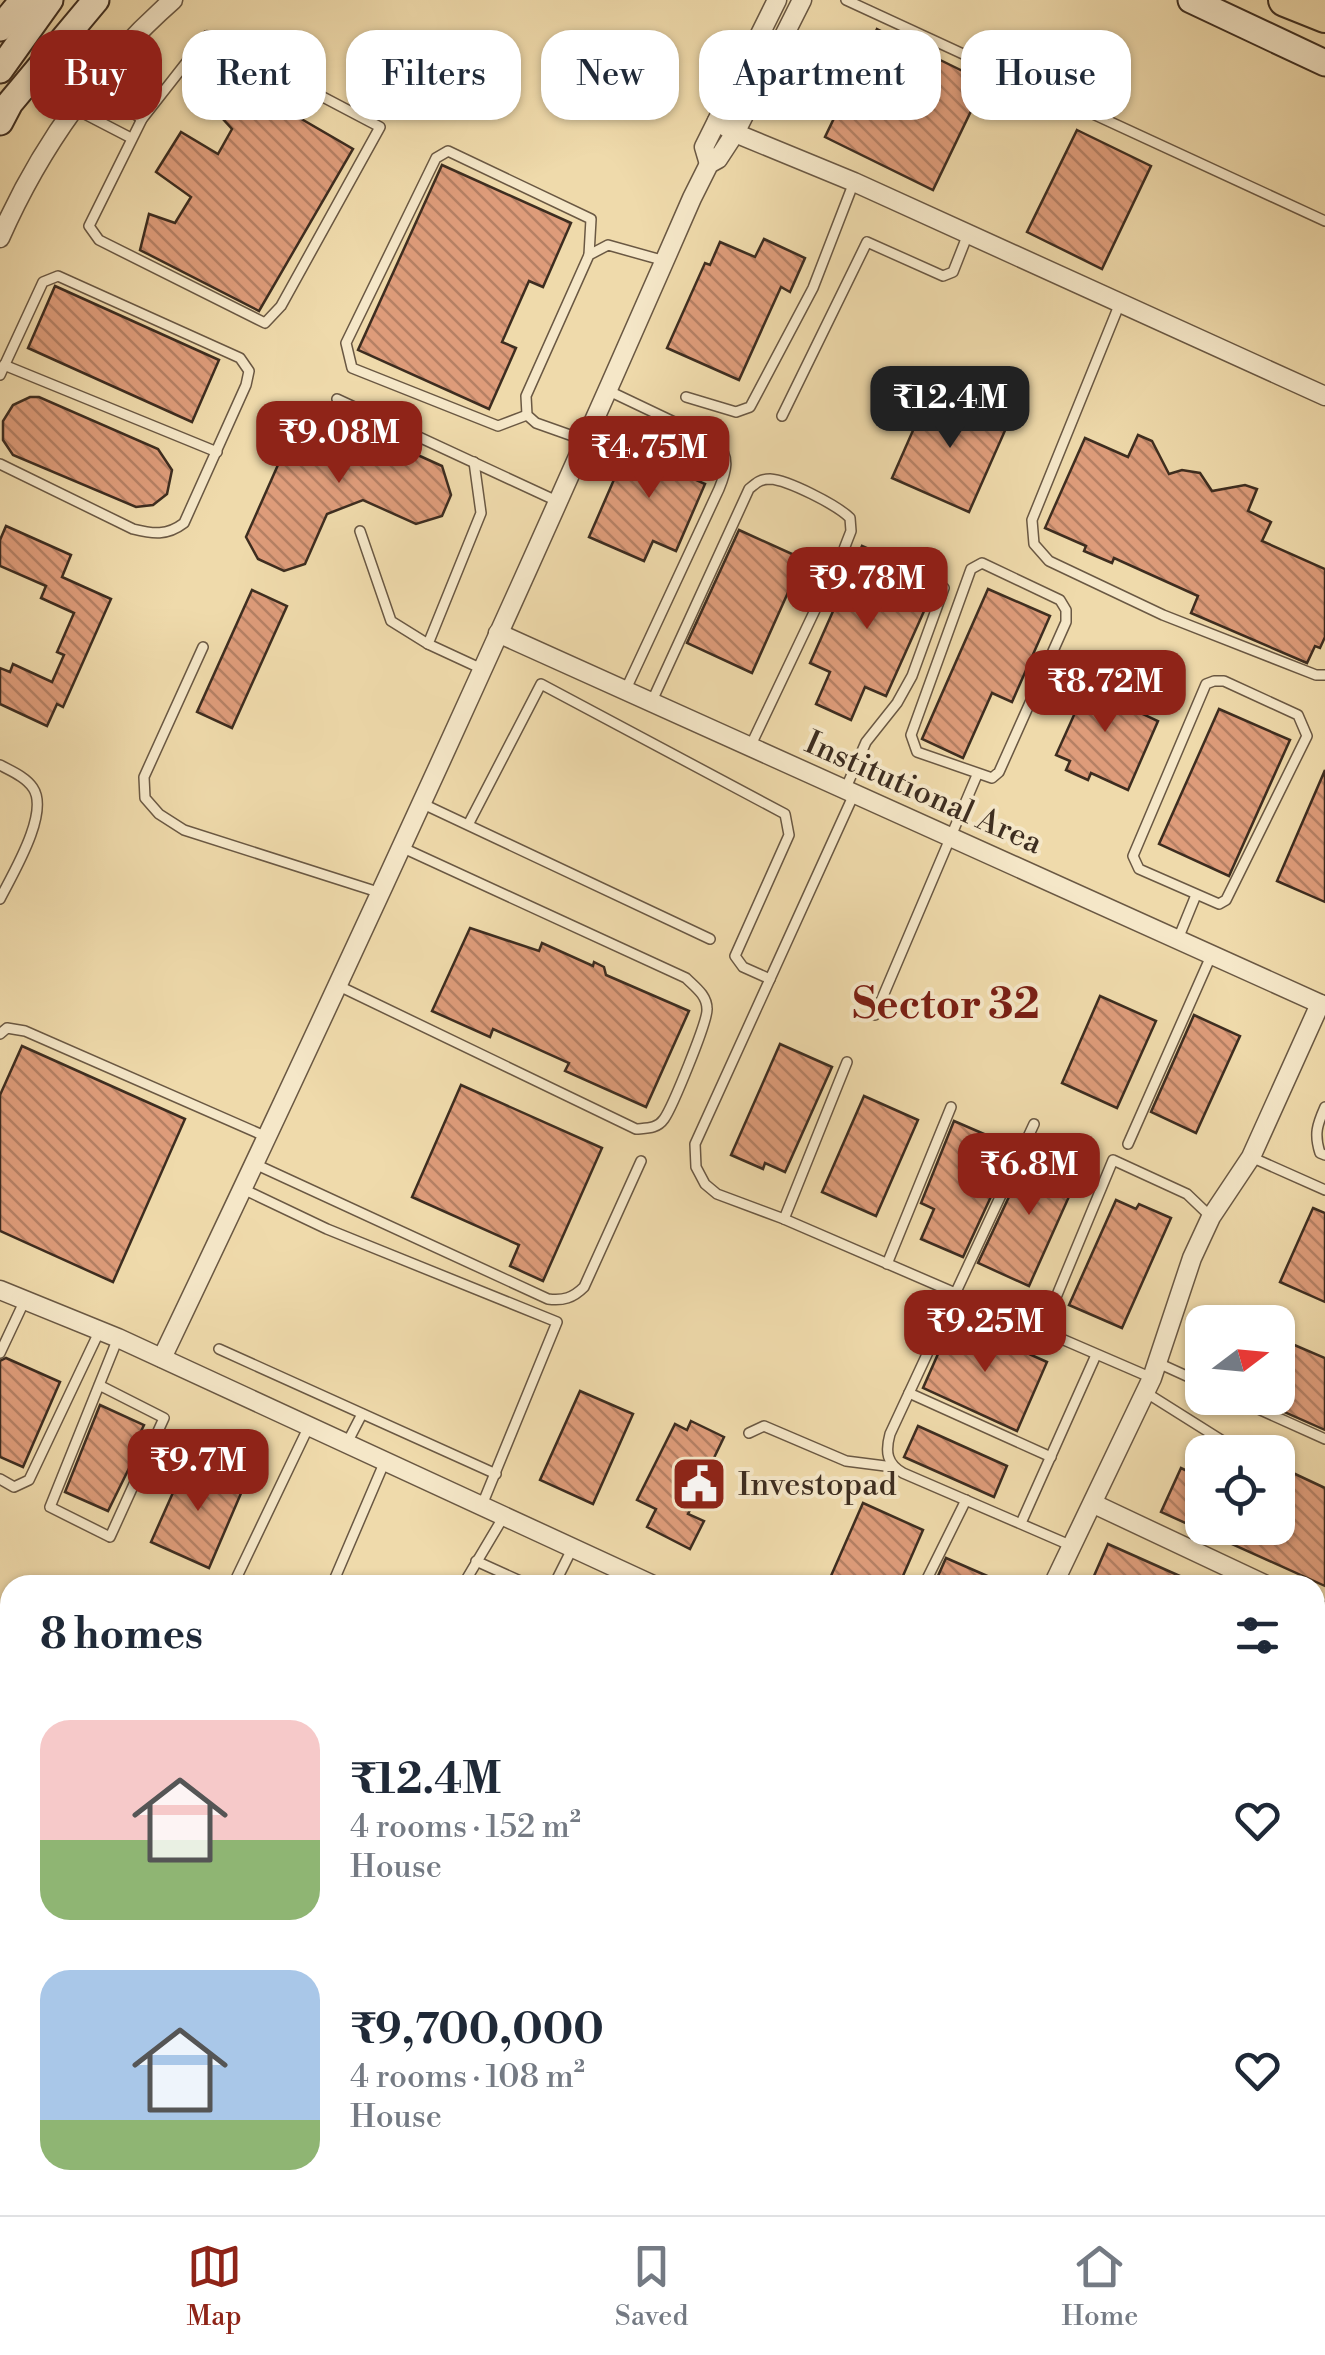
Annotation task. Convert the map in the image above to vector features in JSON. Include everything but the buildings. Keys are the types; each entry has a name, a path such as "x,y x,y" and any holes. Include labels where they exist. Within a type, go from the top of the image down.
{"highway":[{"path":"1286,0 1325,16"}],"main road":[{"path":"0,28 22,0"},
{"path":"0,70 50,0"},
{"path":"0,122 10,102 96,0"},
{"path":"1190,0 1325,63"}],"street":[{"path":"139,30 174,0"},
{"path":"162,1358 339,986 587,441 709,164 704,147 777,0"},
{"path":"709,164 718,160 735,133 802,0"},
{"path":"0,238 22,188 66,120"},
{"path":"717,122 1325,396"},
{"name":"Institutional Area","path":"498,632 1322,1005"},
{"path":"1058,1575 1152,1378 1192,1258 1211,1216 1251,1158 1322,1005"},
{"path":"1,1293 118,1338 631,1575"},
{"path":"1094,1504 1245,1575"}],"lane":[{"path":"846,0 1325,221"},
{"path":"141,120 89,226 99,240 265,323 280,306 380,127 206,36 162,93"},
{"path":"97,120 131,138"},
{"path":"527,414 498,426 352,368 346,343 436,158 448,150 591,218 589,256 526,396 527,414 536,422 587,441"},
{"path":"686,396 736,412 750,407 813,288 854,182"},
{"path":"782,416 867,242 943,276 953,272 968,234"},
{"path":"589,256 608,245 665,262"},
{"path":"0,464 133,529 154,534 172,532 184,524 217,452 246,386 249,370 240,358 58,276 50,276 43,282 1,372 217,452"},
{"path":"1120,302 1032,520 1034,544 1049,561 1163,615 1316,675 1325,675"},
{"path":"0,345 11,350"},
{"path":"609,391 716,442 726,458 719,489 626,690"},
{"path":"337,399 558,502"},
{"path":"428,644 481,513 474,462"},
{"path":"652,701 749,489 759,480 773,479 841,509 850,518 851,531 750,747"},
{"path":"360,531 392,621 428,644 482,669"},
{"path":"982,563 1060,600 1066,610 1066,622 999,772 992,778 976,775 917,752 911,735 971,569 982,563"},
{"path":"944,588 912,676 866,742 849,792 770,979 695,1144 696,1168 717,1194 784,1219 1152,1378 1185,1381"},
{"path":"203,648 144,777 144,798 159,814 184,830 381,893"},
{"path":"1224,681 1298,715 1307,736 1226,900 1219,904 1196,896 1139,869 1133,856 1206,684 1224,681"},
{"path":"469,823 541,684 785,814 788,835 735,956 743,967 770,979"},
{"path":"0,765 34,788 38,809 25,849 0,899"},
{"path":"875,1016 976,775"},
{"path":"421,803 710,939"},
{"path":"339,986 636,1129 652,1128 663,1121 673,1099 707,1008 703,994 686,978 402,847"},
{"path":"1177,940 1196,896"},
{"path":"1128,1144 1211,956"},
{"path":"0,1034 6,1028 25,1031 268,1137"},
{"path":"784,1219 847,1062"},
{"path":"1325,1107 1315,1138 1320,1153 1325,1155"},
{"path":"887,1264 951,1108"},
{"path":"892,1467 887,1445 953,1292 1034,1124"},
{"path":"1251,1158 1325,1190"},
{"path":"1042,1331 1112,1160 1187,1194 1211,1216"},
{"path":"255,1164 548,1298 560,1300 584,1286 640,1161"},
{"path":"243,1189 327,1229 557,1322 482,1505"},
{"path":"0,1352 24,1302"},
{"path":"0,1479 14,1487 30,1480 100,1330"},
{"path":"99,1385 164,1418 110,1537 50,1507 99,1385 118,1338"},
{"path":"219,1349 496,1474"},
{"path":"1021,1523 1096,1355"},
{"path":"1152,1378 1219,1435"},
{"path":"909,1393 1051,1457"},
{"path":"347,1443 362,1414"},
{"path":"1272,1415 1325,1439"},
{"path":"238,1575 309,1426"},
{"path":"749,1432 764,1426 846,1461 892,1467 1072,1546"},
{"path":"336,1575 385,1461"},
{"path":"929,1575 966,1500"},
{"path":"469,1575 504,1516"},
{"path":"559,1575 572,1548"},
{"path":"476,1562 506,1575"}],"place":[{"name":"Investopad","path":"699,1484"}],"district":[{"name":"Sector 32","path":"946,1003"}]}
